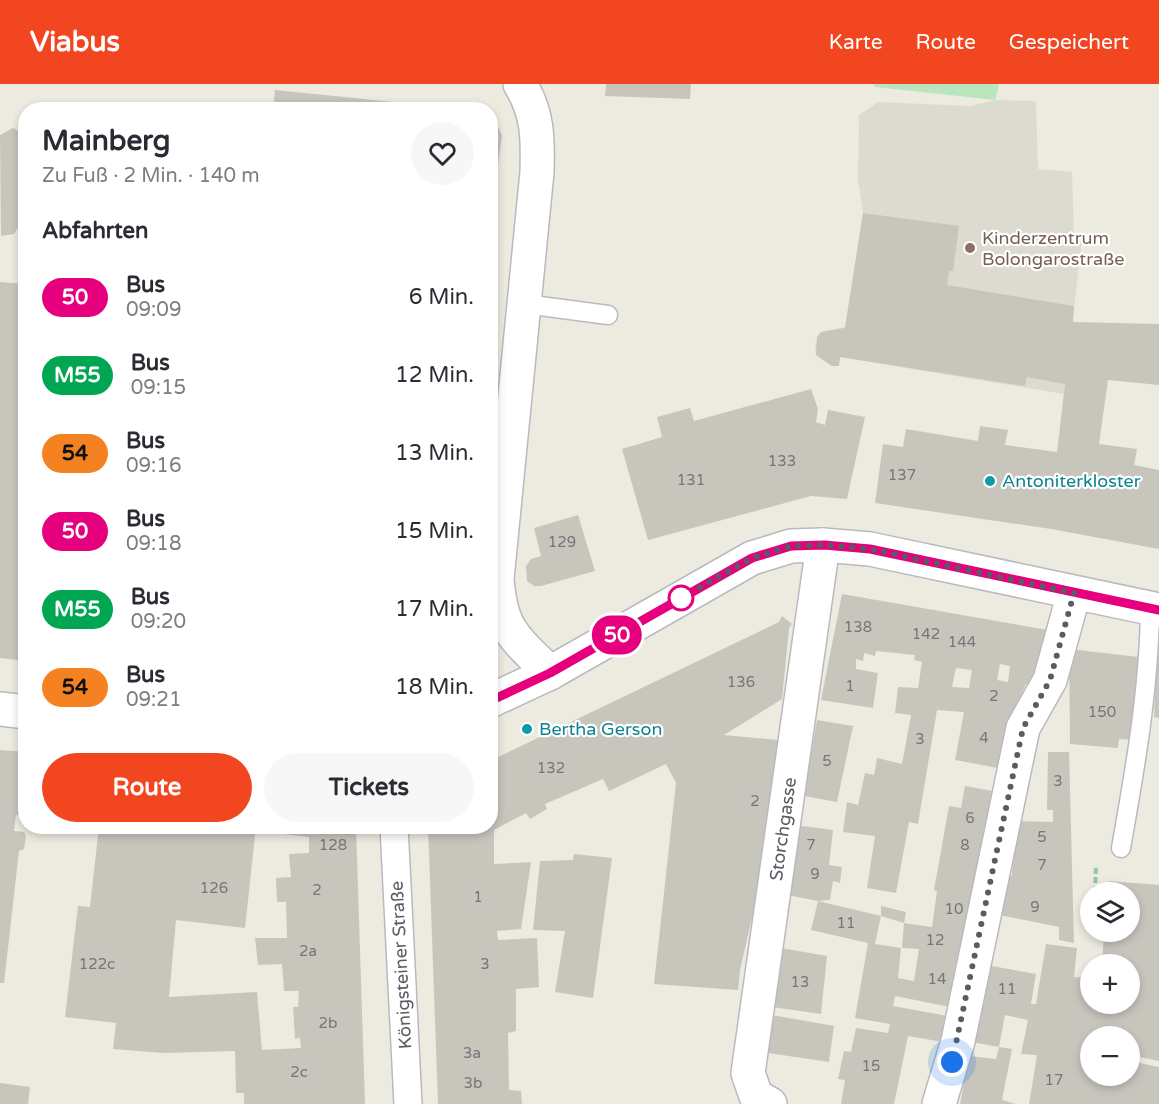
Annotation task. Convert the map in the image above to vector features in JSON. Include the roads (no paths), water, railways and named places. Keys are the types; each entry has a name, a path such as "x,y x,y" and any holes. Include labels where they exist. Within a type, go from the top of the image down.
{"street":[{"path":"520,84 531,103 538,136 525,304 498,579 500,608 511,634 550,673"},
{"path":"498,697 550,673 752,558 791,546 824,545 870,549 1155,610"},
{"name":"Storchgasse","path":"770,1104 756,1096 748,1073 824,545"},
{"path":"939,1104 958,1041 1023,728 1050,680 1074,593"},
{"path":"0,709 18,711"},
{"name":"Königsteiner Straße","path":"393,834 408,1104"}],"lane":[{"path":"525,304 608,315"},
{"path":"1121,849 1139,750 1155,610"}],"place":[{"name":"Kinderzentrum Bolongarostraße","path":"970,248"},
{"name":"Antoniterkloster","path":"990,481"},
{"name":"Bertha Gerson","path":"527,729"}]}
